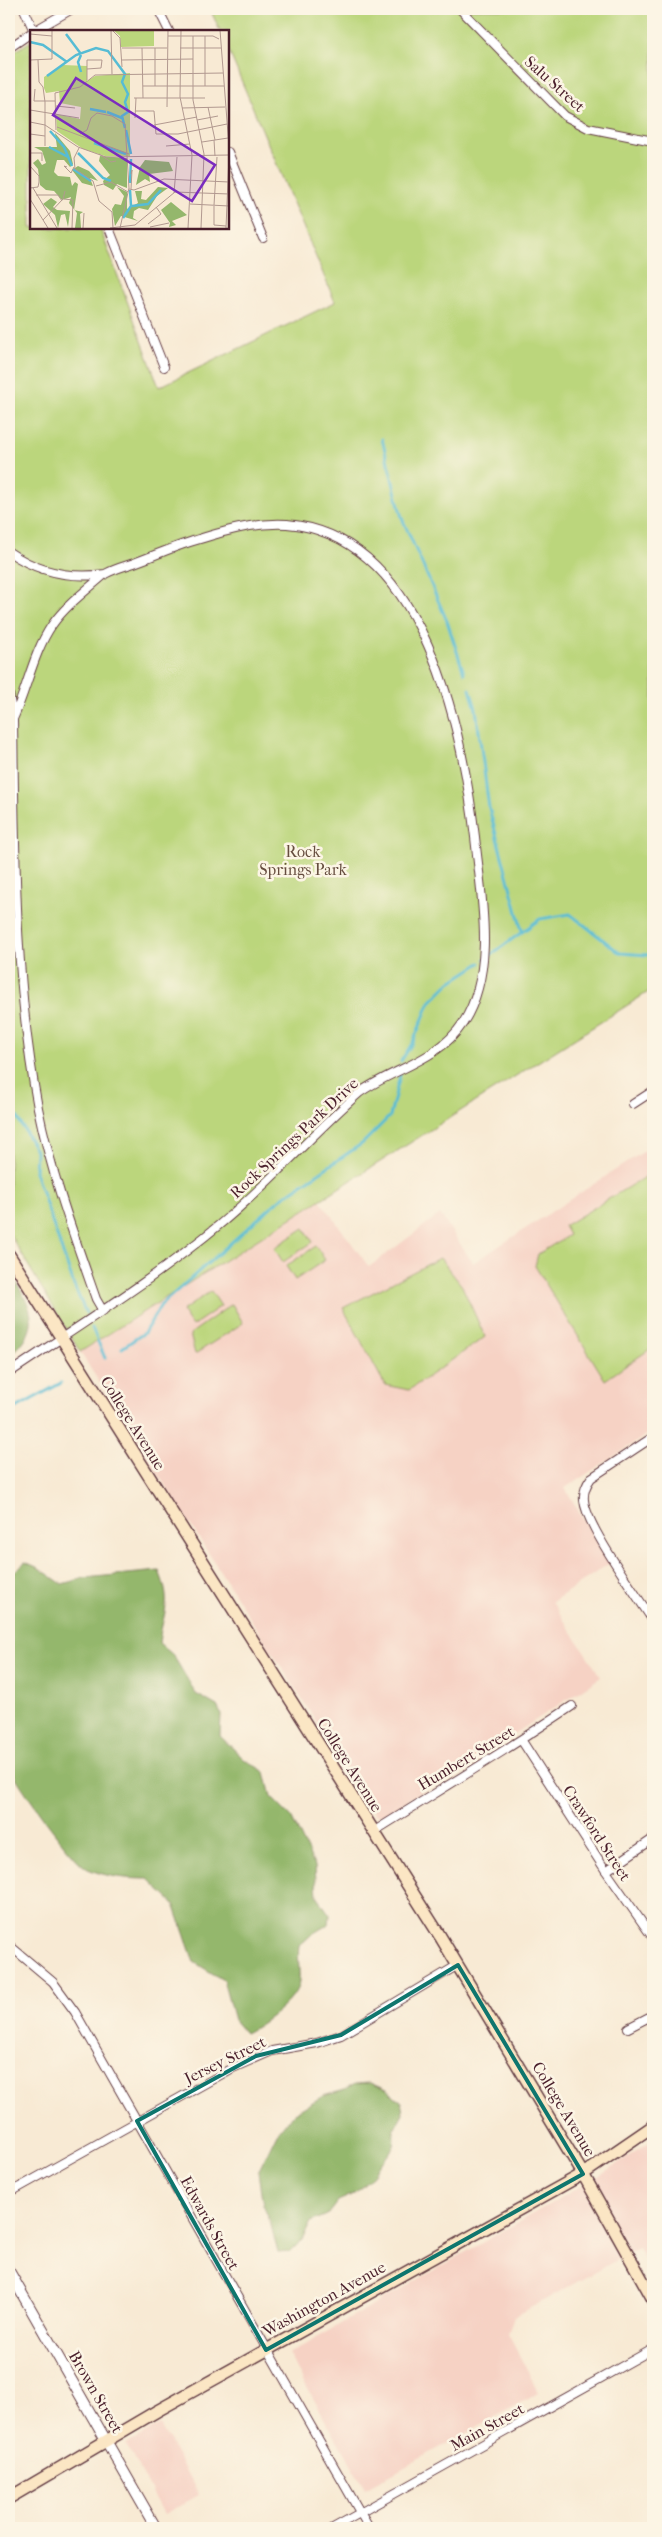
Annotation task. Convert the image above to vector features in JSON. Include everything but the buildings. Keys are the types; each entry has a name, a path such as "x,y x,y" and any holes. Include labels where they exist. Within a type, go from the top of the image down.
{"main road":[{"name":"College Avenue","path":"9,1255 458,1965 583,2174 653,2298"},
{"name":"Washington Avenue","path":"9,2498 106,2440 583,2174 653,2126"}],"street":[{"path":"24,9 32,30"},
{"path":"36,30 72,9"},
{"path":"158,9 168,30"},
{"name":"Salu Street","path":"460,9 565,116 588,128 653,141"},
{"path":"9,48 30,34"},
{"path":"229,154 263,238"},
{"path":"109,229 164,367"},
{"name":"Rock Springs Park Drive","path":"9,552 26,562 63,575 85,577 105,574 224,531 272,524 301,526 316,531 346,544 372,564 389,581 415,618 444,689 465,774 472,816 484,941 481,970 474,998 462,1023 446,1043 413,1065 376,1081 359,1093 257,1193 219,1225 103,1311 9,1373"},
{"name":"Rock Springs Park Drive","path":"13,720 51,626 72,602 105,574"},
{"name":"Rock Springs Park Drive","path":"9,693 13,720 16,902 30,1061 39,1109 63,1202 96,1299 103,1311"},
{"path":"634,1104 653,1091"},
{"path":"653,1437 591,1478 585,1487 583,1498 588,1514 653,1621"},
{"name":"Humbert Street","path":"374,1832 522,1740 572,1706"},
{"name":"Crawford Street","path":"522,1740 606,1872 653,1938"},
{"path":"606,1872 653,1839"},
{"name":"Edwards Street","path":"9,1945 60,1990 99,2053 266,2350 369,2528"},
{"name":"Jersey Street","path":"9,2193 256,2056 272,2051 318,2043 341,2035 458,1965"},
{"path":"628,2028 653,2014"},
{"name":"Brown Street","path":"9,2271 156,2528"},
{"name":"Main Street","path":"333,2528 653,2349"}],"highlighted area":[{"path":"458,1965 583,2174 266,2350 137,2121 256,2056 341,2035"}],"shaded area":[{"path":"646,1150 653,1162 653,1431 565,1488 610,1563 552,1602 601,1677 516,1733 385,1814 376,1815 80,1352 320,1200 369,1267 440,1214 473,1263"},
{"path":"653,2140 653,2275 638,2248 514,2317 508,2334 539,2393 365,2489 288,2354 597,2177"},
{"path":"160,2425 199,2495 164,2514 126,2444"}],"green space":[{"name":"Rock Springs Park","path":"210,9 653,9 653,989 80,1352 9,1233 9,55 30,42 30,229 100,229 159,387 335,302 229,51 229,30 220,30"},
{"path":"648,1175 653,1184 653,1347 605,1380 535,1266 538,1254 569,1235 564,1226"},
{"path":"304,1228 313,1242 283,1262 274,1248"},
{"path":"316,1246 325,1260 295,1280 286,1266"},
{"path":"440,1258 462,1286 485,1337 409,1390 385,1385 343,1308"},
{"path":"9,1271 28,1305 31,1325 28,1335 9,1356"},
{"path":"211,1291 221,1306 192,1326 182,1311"},
{"path":"232,1304 243,1323 195,1354 190,1334"},
{"path":"25,1562 39,1568 62,1584 84,1578 159,1571 165,1592 166,1607 159,1643 173,1655 196,1694 217,1706 221,1714 220,1736 244,1759 265,1772 271,1797 291,1817 315,1866 317,1896 330,1915 329,1924 312,1934 299,1946 299,1982 290,2000 267,2020 245,2033 234,2020 223,1980 194,1962 174,1904 148,1879 110,1876 88,1869 80,1863 22,1788 9,1765 9,1577"},
{"path":"370,2083 388,2091 401,2101 403,2113 394,2130 393,2148 370,2179 354,2194 338,2201 327,2215 311,2222 302,2240 290,2252 278,2253 270,2221 263,2205 258,2172 277,2133 294,2113 323,2096 345,2090 355,2084"}],"waterway":[{"path":"382,439 402,518 447,621 464,673"},
{"path":"470,689 476,709 489,808 522,931"},
{"path":"485,959 540,919 570,914 620,953 648,955 653,952"},
{"path":"401,1061 413,1042 430,1002 449,983 480,963"},
{"path":"122,1348 144,1333 161,1305 279,1200 363,1143 390,1116 400,1075"},
{"path":"9,1092 10,1104 36,1151 35,1172 75,1288 86,1313"},
{"path":"92,1328 105,1358"},
{"path":"9,1412 61,1383"}]}
